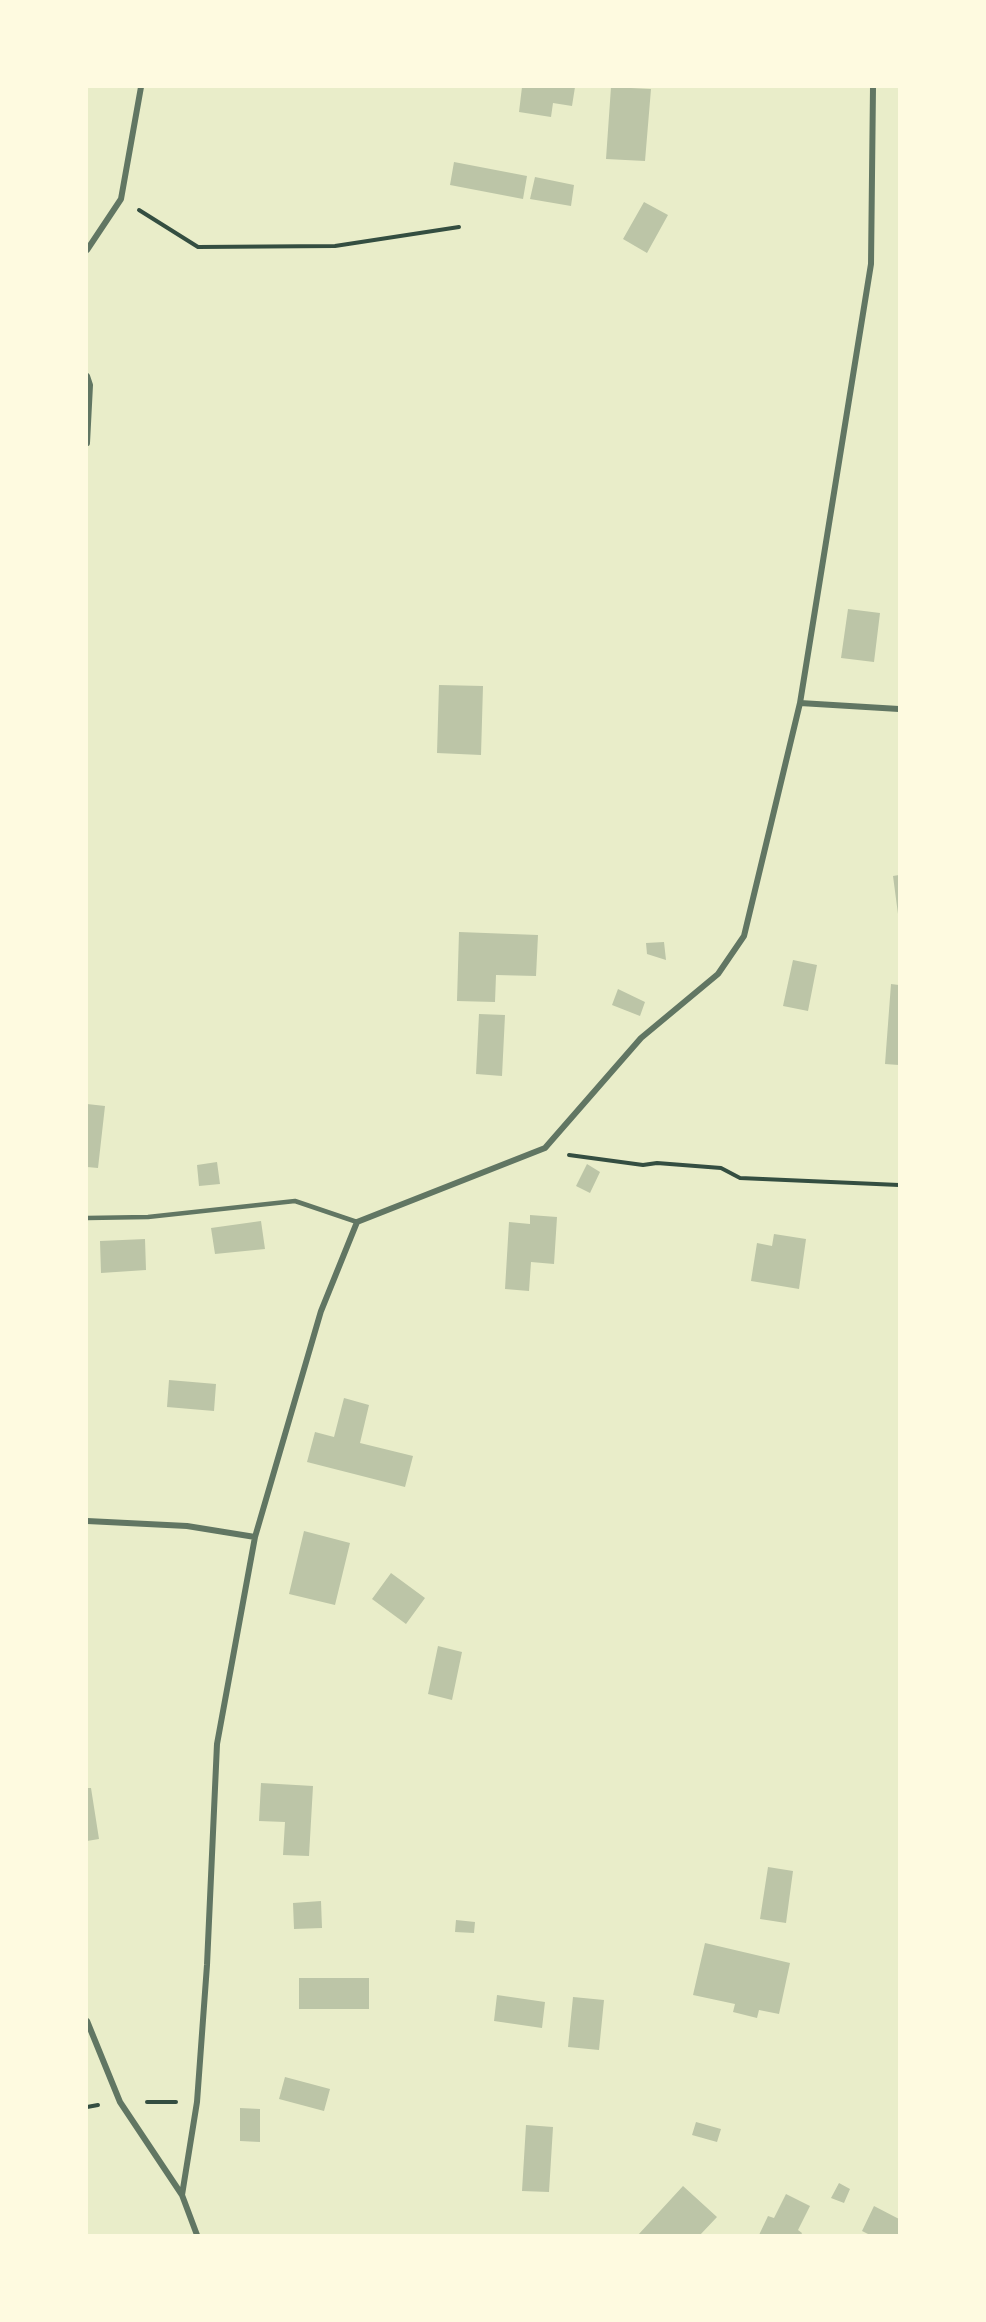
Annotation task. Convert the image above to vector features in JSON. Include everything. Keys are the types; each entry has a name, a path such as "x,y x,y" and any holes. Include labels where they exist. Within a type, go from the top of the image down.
{"street":[{"path":"87,250 121,199 141,87"},
{"path":"182,2195 197,2102 207,1965 217,1744 255,1537 321,1311 357,1222 545,1148 641,1038 718,974 744,936 800,702 871,264 873,87"},
{"path":"87,376 90,385 87,443"},
{"path":"800,702 899,709"},
{"path":"87,1521 187,1526 255,1537"},
{"path":"87,2021 120,2102 182,2195 197,2235"}],"lane":[{"path":"87,1218 148,1217 295,1201 357,1222"}],"path":[{"path":"121,199 198,247 335,246 459,227"},
{"path":"545,1148 559,1153 643,1165 657,1163 721,1168 740,1178 899,1185"}],"building":[{"path":"522,87 575,87 572,106 553,103 551,117 519,112"},
{"path":"611,87 651,89 645,161 606,159"},
{"path":"454,162 527,176 523,199 450,185"},
{"path":"535,177 574,185 571,206 530,199"},
{"path":"644,202 668,215 647,253 623,239"},
{"path":"848,609 880,613 874,662 841,658"},
{"path":"439,685 483,686 481,755 437,753"},
{"path":"899,875 899,914 898,914 893,876"},
{"path":"459,932 538,935 536,976 496,975 495,1002 457,1001"},
{"path":"664,942 666,960 647,954 646,943"},
{"path":"793,960 817,965 808,1011 783,1006"},
{"path":"891,984 899,985 899,1065 885,1064"},
{"path":"618,989 645,1002 640,1016 612,1005"},
{"path":"479,1014 505,1015 502,1076 476,1074"},
{"path":"87,1104 105,1106 98,1168 87,1167"},
{"path":"217,1162 220,1184 199,1186 197,1165"},
{"path":"587,1164 600,1172 590,1193 576,1186"},
{"path":"530,1215 557,1217 554,1264 531,1262 529,1291 505,1289 509,1222 530,1224"},
{"path":"261,1221 265,1249 215,1254 211,1228"},
{"path":"774,1234 806,1239 799,1289 751,1281 757,1243 772,1246"},
{"path":"145,1239 146,1270 101,1273 100,1241"},
{"path":"169,1380 216,1384 214,1411 167,1407"},
{"path":"344,1398 369,1405 360,1443 413,1456 405,1487 307,1462 315,1432 334,1437"},
{"path":"304,1531 350,1543 335,1605 289,1594"},
{"path":"391,1573 425,1598 406,1624 372,1599"},
{"path":"438,1646 462,1652 452,1700 428,1694"},
{"path":"261,1783 313,1786 309,1856 283,1855 285,1822 259,1821"},
{"path":"87,1788 91,1788 99,1839 87,1841"},
{"path":"768,1867 793,1871 786,1923 760,1919"},
{"path":"321,1901 322,1928 294,1929 293,1903"},
{"path":"456,1920 475,1922 474,1933 455,1932"},
{"path":"705,1943 790,1963 779,2014 759,2010 757,2018 733,2012 735,2004 693,1995"},
{"path":"299,1978 369,1978 369,2009 299,2009"},
{"path":"497,1995 545,2002 542,2028 494,2021"},
{"path":"573,1997 604,2000 599,2050 568,2047"},
{"path":"285,2077 330,2089 324,2111 279,2099"},
{"path":"240,2108 260,2109 260,2142 240,2141"},
{"path":"696,2122 721,2129 717,2142 692,2135"},
{"path":"526,2125 553,2127 549,2192 522,2191"},
{"path":"839,2183 850,2189 844,2203 831,2198"},
{"path":"683,2186 717,2217 700,2235 638,2235"},
{"path":"786,2194 810,2206 798,2230 802,2233 801,2235 759,2235 768,2216 774,2218"},
{"path":"874,2206 899,2219 899,2235 870,2235 862,2231"}]}
